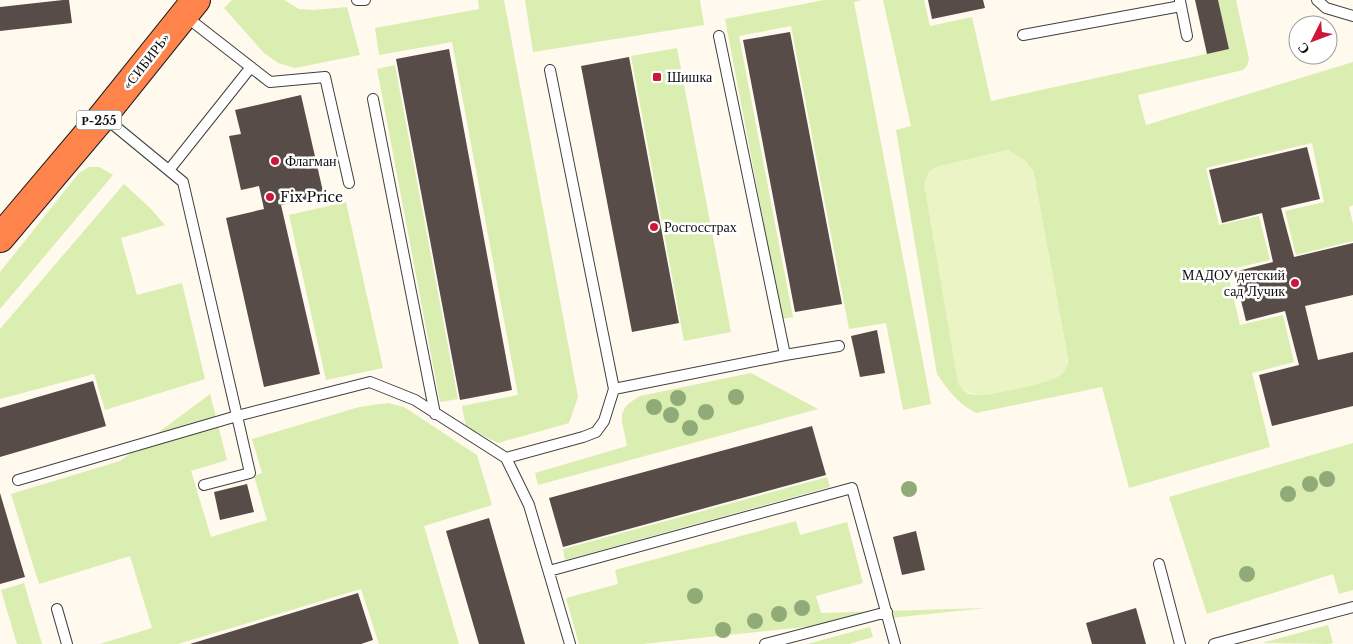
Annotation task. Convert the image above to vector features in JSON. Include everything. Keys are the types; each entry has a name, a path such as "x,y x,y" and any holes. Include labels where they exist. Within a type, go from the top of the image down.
{"highway":[{"name":"«СИБИРЬ»","path":"0,238 103,116 189,7"}],"lane":[{"path":"357,0 365,0"},
{"path":"1317,0 1326,8 1353,16"},
{"path":"1024,35 1180,3 1187,36"},
{"path":"189,7 251,67 270,82 325,78 349,183"},
{"path":"719,36 785,355"},
{"path":"170,170 251,67"},
{"path":"506,458 596,432 604,421 614,389 550,70"},
{"path":"373,99 435,414"},
{"path":"103,116 183,182 250,473 204,485"},
{"path":"614,389 839,346"},
{"path":"18,480 237,416 370,382 414,400 506,458 529,505 570,644"},
{"path":"549,571 852,488 895,644"},
{"path":"1159,564 1180,644"},
{"path":"1214,644 1353,607"},
{"path":"57,608 67,644"},
{"path":"765,644 886,612"}],"green space":[{"path":"232,0 284,0 299,9 314,10 347,7 360,55 295,68 278,63 264,53 224,8"},
{"path":"478,0 504,0 578,397 569,423 498,443 466,427 462,406 518,395 452,42 379,55 375,28 479,9"},
{"path":"525,0 700,0 704,25 533,52"},
{"path":"824,0 862,0 854,2 931,404 903,410 886,323 849,329 791,26 739,36 793,317 782,319 725,19"},
{"path":"883,0 924,0 930,26 972,17 991,101 1229,49 1218,0 1236,0 1249,59 1247,66 1243,70 1138,95 1146,125 1353,62 1353,205 1349,207 1353,224 1353,241 1296,255 1285,211 1324,202 1312,143 1206,168 1219,225 1259,216 1270,260 1227,270 1240,325 1283,315 1294,362 1252,373 1270,447 1129,488 1102,387 976,413 963,405 950,392 937,374 896,130 911,126","holes":["1008,150 1033,170 1068,364 978,395 969,394 963,390 936,167"]},
{"path":"677,48 731,332 684,341 631,56"},
{"path":"395,65 458,399 440,402 377,69"},
{"path":"1008,150 1025,160 1033,170 1067,353 1067,363 1064,372 1051,380 986,395 978,395 967,392 958,384 924,184 929,171 936,167"},
{"path":"89,167 99,167 113,175 0,309 0,272 79,173"},
{"path":"124,184 165,225 121,238 137,295 182,283 205,379 105,410 94,374 0,399 0,329"},
{"path":"346,202 383,368 326,380 289,215"},
{"path":"751,373 818,409 538,485 535,473 627,446 622,423 623,412 626,406 640,396"},
{"path":"210,394 227,460 191,471 211,537 267,520 254,476 262,473 252,439 359,407 388,403 404,407 477,455 492,505 424,526 459,644 379,644 361,589 178,644 100,644 152,628 130,556 39,584 11,494 120,461"},
{"path":"1353,443 1353,590 1339,594 1333,574 1207,614 1169,497"},
{"path":"827,477 830,487 565,560 563,549"},
{"path":"796,521 800,535 847,522 863,583 816,596 821,613 986,608 642,644 579,644 566,598 618,584 615,570"},
{"path":"24,583 42,644 17,644 1,590"},
{"path":"1328,625 1333,643 1262,643"},
{"path":"870,627 873,637 849,644 807,644"}],"building":[{"path":"69,0 72,23 0,31 0,7"},
{"path":"928,0 983,0 985,8 932,19"},
{"path":"1195,0 1218,0 1229,49 1207,54"},
{"path":"790,32 842,304 795,312 743,40"},
{"path":"449,49 512,390 460,400 396,59"},
{"path":"629,57 679,323 632,332 581,66"},
{"path":"301,95 324,196 281,205 320,374 264,387 226,218 264,209 259,186 241,190 229,136 241,134 235,110"},
{"name":"МАДОУ детский сад Лучик","path":"1307,147 1320,199 1281,208 1294,257 1353,243 1353,295 1305,306 1318,360 1353,352 1353,406 1272,426 1259,375 1299,365 1285,311 1246,321 1234,272 1273,262 1262,213 1222,223 1209,170"},
{"path":"877,330 885,373 860,377 851,336"},
{"path":"93,381 106,426 0,457 0,408"},
{"path":"812,426 826,475 563,547 549,498"},
{"path":"247,484 254,512 220,520 214,492"},
{"path":"0,493 25,577 0,584"},
{"path":"489,518 525,644 479,644 446,531"},
{"path":"916,531 925,570 902,575 893,537"},
{"path":"358,593 373,640 361,644 190,644"},
{"path":"1136,608 1146,644 1092,644 1086,623"}],"place":[{"name":"Шишка","path":"657,77"},
{"name":"Флагман","path":"275,161"},
{"name":"Fix Price","path":"270,197"},
{"name":"Росгосстрах","path":"654,227"},
{"name":"МАДОУ детский сад Лучик","path":"1295,283"}]}
